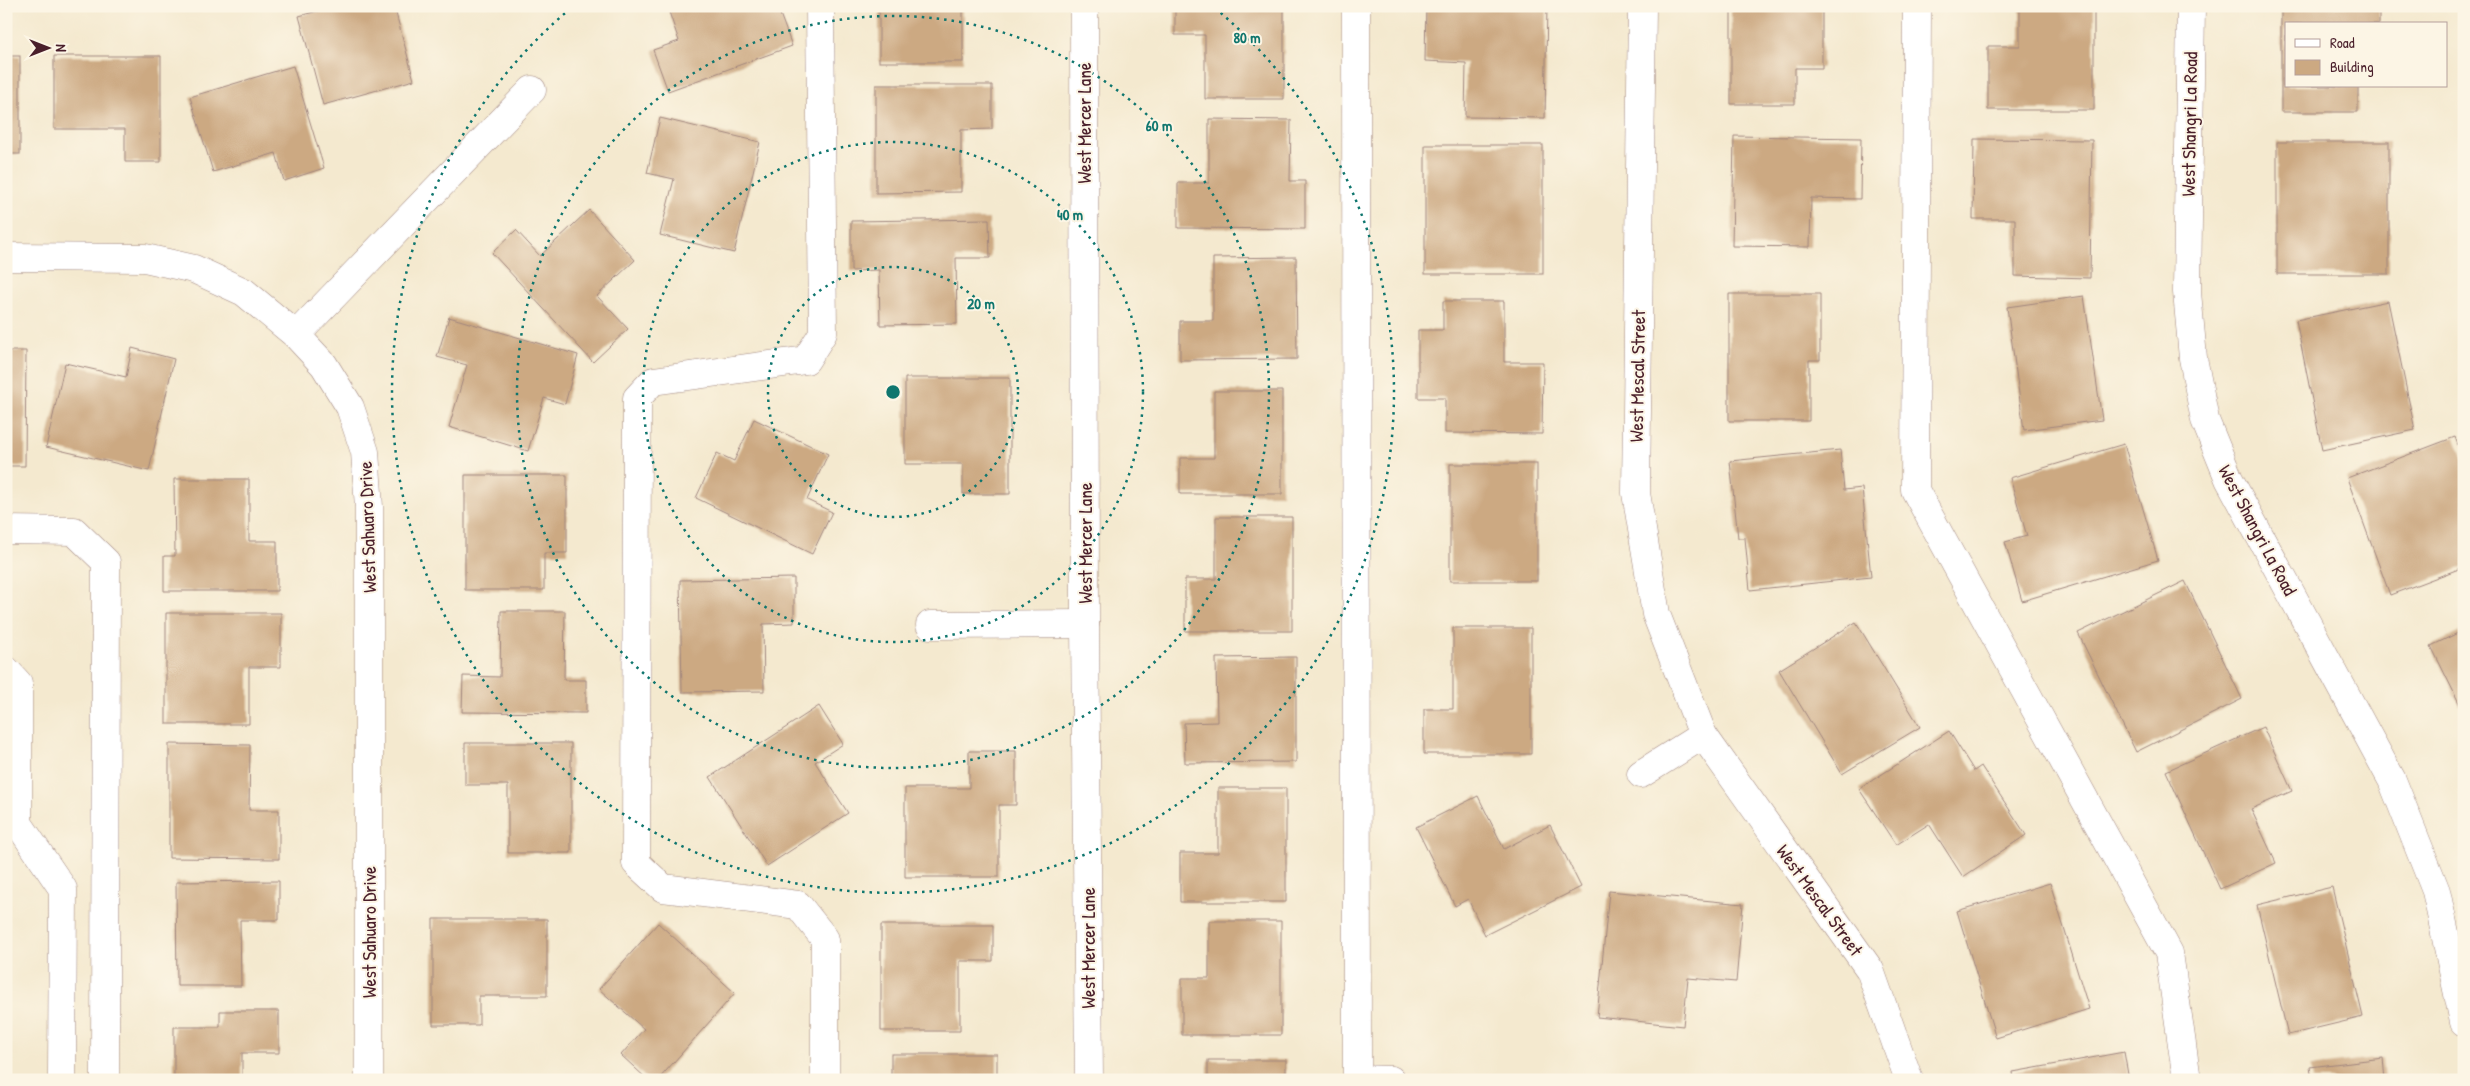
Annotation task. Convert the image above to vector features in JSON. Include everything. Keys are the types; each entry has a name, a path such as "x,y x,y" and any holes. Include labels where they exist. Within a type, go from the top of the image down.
{"street":[{"path":"820,6 824,333 806,360 653,381 637,398 636,863 663,888 798,904 825,939 825,1080"},
{"name":"West Mercer Lane","path":"1084,6 1085,624 1089,1080"},
{"path":"1356,6 1357,1080 1390,1080"},
{"name":"West Mescal Street","path":"1642,6 1636,492 1656,614 1703,735 1870,970 1909,1080"},
{"path":"1917,6 1915,490 2169,953 2187,1080"},
{"name":"West Shangri La Road","path":"2191,6 2187,292 2193,358 2205,420 2229,479 2392,780 2436,891 2464,1022"},
{"path":"296,334 532,90"},
{"name":"West Sahuaro Drive","path":"6,257 144,258 194,269 244,292 296,334 324,365 350,407 365,452 370,506 370,1080"},
{"path":"6,530 74,531 106,562 105,1080"},
{"path":"930,625 1085,624"},
{"path":"6,670 18,683 18,823 63,889 62,1080"},
{"path":"1641,774 1703,735"}],"building":[{"path":"336,6 394,6 414,80 323,105 299,16"},
{"path":"667,6 777,6 792,46 668,91 653,50 679,41"},
{"path":"879,6 963,6 963,62 879,62"},
{"path":"1175,6 1284,6 1284,99 1205,99 1205,35 1175,35"},
{"path":"1426,6 1547,6 1545,118 1465,117 1466,63 1425,61"},
{"path":"1731,6 1822,6 1822,68 1795,68 1795,104 1731,104"},
{"path":"2020,6 2094,6 2094,110 1988,110 1988,46 2020,46"},
{"path":"2281,6 2379,6 2379,22 2285,22 2285,88 2358,88 2358,112 2281,112"},
{"path":"6,56 20,56 20,154 6,154"},
{"path":"54,56 161,56 161,162 125,162 125,129 54,129"},
{"path":"293,66 324,168 284,181 276,153 213,172 190,97"},
{"path":"876,85 992,85 992,129 961,130 961,192 876,193"},
{"path":"660,118 760,142 734,253 660,235 674,179 647,173"},
{"path":"1209,119 1291,120 1290,181 1305,181 1305,229 1178,228 1178,183 1209,183"},
{"path":"1734,136 1861,138 1860,199 1811,198 1810,247 1732,246"},
{"path":"1974,139 2092,140 2090,278 2015,276 2015,219 1973,219"},
{"path":"2277,142 2389,142 2389,274 2277,274"},
{"path":"1425,145 1543,145 1543,274 1425,274"},
{"path":"589,210 635,260 597,296 628,329 593,362 492,253 516,230 540,256"},
{"path":"989,219 990,258 956,258 957,324 880,325 879,270 851,271 851,221"},
{"path":"1296,257 1297,359 1180,360 1180,321 1213,321 1213,258"},
{"path":"1729,294 1820,294 1820,360 1809,360 1809,421 1729,421"},
{"path":"2084,296 2102,420 2024,430 2007,307"},
{"path":"1443,301 1504,301 1504,362 1543,362 1542,434 1445,433 1445,398 1418,398 1418,330 1443,330"},
{"path":"2388,301 2415,430 2322,450 2296,320"},
{"path":"449,317 578,355 565,404 544,398 528,451 449,427 467,365 437,357"},
{"path":"132,348 174,359 149,471 46,447 65,363 126,377"},
{"path":"6,351 26,351 25,466 6,466"},
{"path":"905,378 1010,378 1010,494 963,494 963,464 905,464"},
{"path":"1214,391 1282,391 1282,494 1180,494 1180,458 1214,458"},
{"path":"754,419 828,454 807,500 832,512 812,554 696,498 717,453 734,461"},
{"path":"2455,437 2464,461 2464,567 2390,595 2347,478"},
{"path":"2124,444 2158,560 2022,601 2005,542 2027,536 2010,478"},
{"path":"1840,450 1844,490 1862,488 1871,577 1750,590 1745,538 1738,538 1730,461"},
{"path":"1450,464 1537,464 1537,581 1450,581"},
{"path":"465,475 567,475 567,553 544,553 544,590 465,590"},
{"path":"174,479 249,479 249,541 277,541 277,591 164,591 164,556 175,556"},
{"path":"1216,517 1292,517 1292,631 1185,631 1185,579 1216,579"},
{"path":"794,578 794,623 763,624 764,691 682,692 680,580"},
{"path":"2185,581 2242,699 2136,752 2078,633"},
{"path":"501,611 565,611 564,680 586,680 586,713 462,712 463,676 500,677"},
{"path":"166,613 281,613 281,667 249,667 249,724 166,724"},
{"path":"1856,622 1920,727 1842,774 1779,670"},
{"path":"1453,628 1531,628 1531,754 1424,754 1424,709 1453,709"},
{"path":"2464,630 2464,713 2431,646"},
{"path":"1296,657 1296,762 1185,763 1184,723 1217,722 1216,658"},
{"path":"819,706 843,744 815,762 848,813 767,866 710,777"},
{"path":"2263,727 2292,791 2251,809 2276,863 2220,889 2166,771"},
{"path":"1949,731 1974,771 1981,766 2026,835 1963,877 1929,824 1896,845 1859,789"},
{"path":"465,743 571,743 571,853 508,853 508,785 465,785"},
{"path":"169,744 250,745 249,810 279,810 279,859 169,858"},
{"path":"969,751 1016,751 1016,805 999,805 999,877 905,877 905,788 969,788"},
{"path":"1218,788 1286,788 1286,902 1180,902 1180,853 1218,853"},
{"path":"1478,796 1504,849 1550,825 1581,887 1485,935 1468,899 1455,906 1416,827"},
{"path":"279,881 279,920 240,920 241,986 177,986 176,882"},
{"path":"2050,883 2089,1009 1996,1038 1957,911"},
{"path":"2332,887 2363,1017 2288,1035 2257,905"},
{"path":"1609,891 1743,904 1736,982 1688,978 1683,1026 1597,1017"},
{"path":"433,919 547,919 547,996 479,996 479,1025 433,1025"},
{"path":"1209,921 1281,921 1281,1035 1182,1035 1182,978 1209,978"},
{"path":"658,923 735,993 658,1080 648,1080 621,1055 644,1029 599,989"},
{"path":"881,925 993,925 993,961 960,961 960,1031 881,1031"},
{"path":"220,1011 279,1011 279,1053 242,1053 242,1080 174,1080 174,1027 220,1027"},
{"path":"2124,1052 2129,1080 2014,1080 2013,1072"},
{"path":"891,1054 997,1054 997,1080 891,1080"},
{"path":"2383,1058 2385,1080 2312,1080 2310,1067"},
{"path":"1208,1060 1286,1060 1286,1080 1208,1080"}]}
